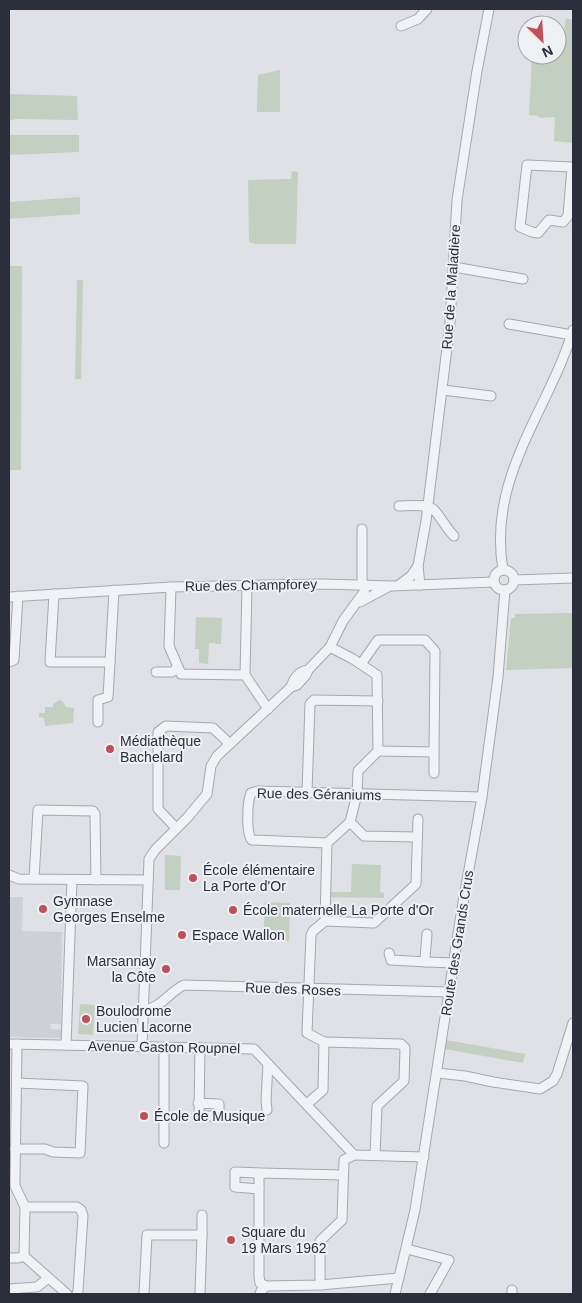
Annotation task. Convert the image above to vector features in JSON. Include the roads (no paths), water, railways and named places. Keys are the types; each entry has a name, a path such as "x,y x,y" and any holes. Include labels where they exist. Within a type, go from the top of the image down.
{"street":[{"path":"401,26 418,20 428,9"},
{"name":"Rue de la Maladière","path":"415,582 428,507 443,390 454,266 457,200 477,71 489,9"},
{"path":"526,165 572,167 572,184 568,216 563,222 549,220 538,233 520,227 526,165"},
{"path":"454,266 523,279"},
{"path":"503,570 500,541 501,527 504,501 512,472 519,451 552,382 572,332 509,324"},
{"path":"443,390 491,396"},
{"path":"399,506 434,509 442,523 454,536"},
{"path":"142,1048 149,859 155,850 207,794 211,766 217,756 290,687 294,678 300,672 308,670 330,647 343,621 369,587 362,529"},
{"path":"503,570 511,572 514,580 512,586 505,590 498,587 494,582 497,573 503,570"},
{"path":"514,580 573,578"},
{"name":"Rue des Champforey","path":"13,596 171,587 369,587 395,586 415,582 494,582"},
{"path":"247,586 245,676 268,709"},
{"path":"171,587 169,646 181,674 245,676"},
{"path":"98,722 98,700 108,697 114,590"},
{"name":"Route des Grands Crus","path":"395,1294 415,1210 482,797 498,677 505,590"},
{"path":"54,594 50,662 110,662"},
{"path":"9,662 14,660 13,596"},
{"path":"361,664 375,642 382,638 425,640 434,649 434,773"},
{"path":"325,921 327,843 350,822 357,794 358,771 378,751 377,675 330,647"},
{"path":"156,672 172,672 177,668"},
{"path":"307,793 310,704 314,700 378,701"},
{"path":"176,828 158,809 158,732 166,726 213,728 230,744"},
{"path":"378,751 434,752"},
{"name":"Rue des Géraniums","path":"327,843 252,840 248,836 250,793 258,791 482,797"},
{"path":"34,879 38,810 93,811 96,814 96,880"},
{"path":"375,1156 377,1106 404,1081 405,1048 401,1044 324,1042 307,1033 311,935 325,921 374,923 416,884 418,819"},
{"path":"350,822 364,836 417,837"},
{"path":"9,875 20,879 148,880"},
{"path":"66,1044 72,880"},
{"path":"427,934 425,958 427,962"},
{"path":"389,953 391,960 454,963"},
{"name":"Rue des Roses","path":"144,1010 156,1007 184,986 449,992"},
{"path":"437,1073 540,1089 553,1081 557,1074 573,1023"},
{"path":"307,1104 323,1090 324,1042"},
{"path":"13,1044 17,1083 12,1180 25,1207 24,1256 67,1294"},
{"name":"Avenue Gaston Roupnel","path":"13,1044 254,1049 354,1155"},
{"path":"164,1048 164,1143"},
{"path":"198,1103 200,1048"},
{"path":"267,1110 268,1064"},
{"path":"15,1149 45,1149 53,1152 80,1153 83,1086 17,1083"},
{"path":"320,1285 320,1241 342,1220 344,1160 354,1155 424,1158"},
{"path":"259,1189 235,1187 235,1172 343,1175"},
{"path":"259,1173 259,1276 263,1290 399,1278"},
{"path":"25,1207 76,1207 81,1210 77,1294"},
{"path":"200,1294 202,1215"},
{"path":"144,1294 147,1235 202,1235"},
{"path":"406,1249 449,1260 430,1294"},
{"path":"9,1258 24,1256"},
{"path":"9,1289 37,1287 48,1278"}],"place":[{"name":"Médiathèque Bachelard","path":"110,749"},
{"name":"École élémentaire La Porte d'Or","path":"193,878"},
{"name":"Gymnase Georges Enselme","path":"43,909"},
{"name":"École maternelle La Porte d'Or","path":"233,910"},
{"name":"Espace Wallon","path":"182,935"},
{"name":"Marsannay la Côte","path":"166,969"},
{"name":"Boulodrome Lucien Lacorne","path":"86,1019"},
{"name":"École de Musique","path":"144,1116"},
{"name":"Square du 19 Mars 1962","path":"231,1240"}]}
